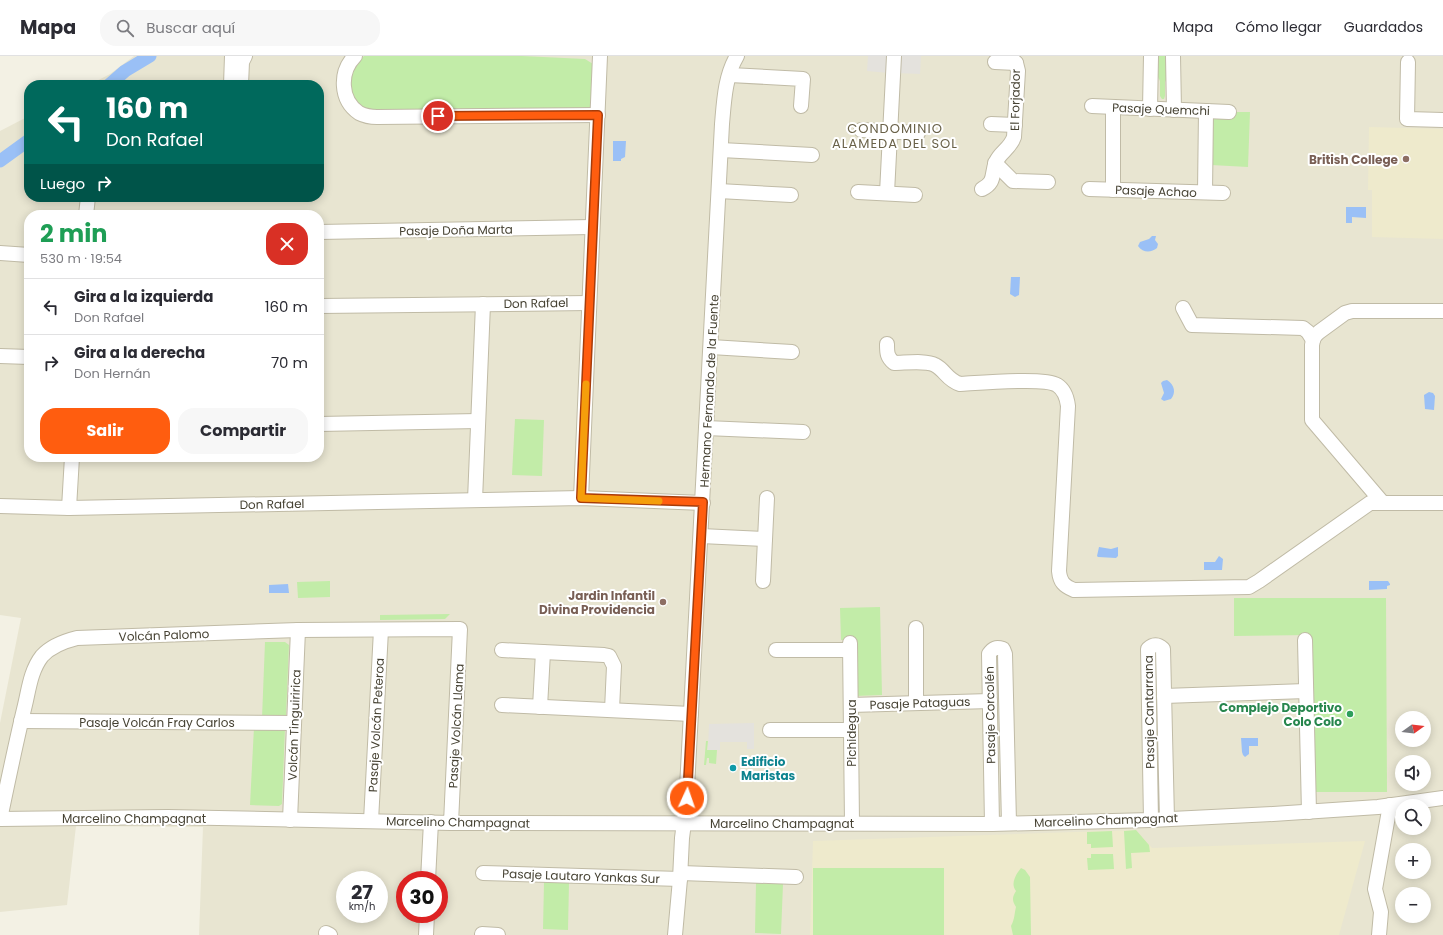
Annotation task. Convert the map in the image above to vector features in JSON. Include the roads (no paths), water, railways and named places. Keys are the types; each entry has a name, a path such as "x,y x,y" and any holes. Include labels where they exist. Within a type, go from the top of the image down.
{"street":[{"path":"230,80 232,56"},
{"path":"241,80 242,62 245,56"},
{"path":"581,498 600,56 593,56"},
{"name":"Hermano Fernando de la Fuente","path":"675,935 691,714 724,101 733,63 737,56"},
{"path":"887,193 894,56"},
{"path":"1150,109 1151,56"},
{"path":"1173,56 1174,110"},
{"path":"348,58 345,71 344,92 346,99 359,112 365,115 385,117 598,115"},
{"path":"994,62 1013,60"},
{"name":"El Forjador","path":"995,163 1000,155 1012,144 1014,137 1018,71 1013,60"},
{"path":"1408,62 1407,119 1443,120"},
{"path":"730,75 803,79 801,106"},
{"name":"Pasaje Quemchi","path":"1092,106 1229,112"},
{"path":"1113,190 1114,107"},
{"path":"1204,192 1206,111"},
{"path":"991,124 1015,125"},
{"path":"861,130 918,133"},
{"path":"721,150 812,155"},
{"path":"995,163 1014,181 1048,182"},
{"path":"982,189 991,182 994,175 995,163"},
{"name":"Pasaje Achao","path":"1089,189 1222,193"},
{"path":"719,191 791,195"},
{"path":"858,192 914,195"},
{"name":"Pasaje Doña Marta","path":"324,232 592,227"},
{"path":"0,253 24,254"},
{"name":"Don Rafael","path":"324,306 589,303"},
{"path":"475,500 483,304"},
{"path":"1183,308 1192,325 1303,328 1308,332 1313,340"},
{"path":"1382,502 1312,420 1313,340 1315,335 1319,332 1345,313 1352,311 1443,311"},
{"path":"887,344 887,353 889,358 894,363 929,362 942,370 951,381 960,384 1043,381 1058,385 1064,392 1067,398 1068,406 1059,571 1063,584 1074,590 1249,587 1260,582 1370,502 1443,503"},
{"path":"711,347 792,352"},
{"path":"0,356 24,358"},
{"path":"324,424 478,421"},
{"path":"706,428 803,432"},
{"path":"69,508 72,462"},
{"name":"Don Rafael","path":"0,506 69,508 581,498 703,502"},
{"path":"763,581 767,498"},
{"path":"701,536 765,539"},
{"path":"916,628 916,703"},
{"name":"Volcán Palomo","path":"0,819 32,676 43,655 66,641 77,638 298,630 460,629"},
{"name":"Pasaje Volcán Llama","path":"451,823 460,629"},
{"name":"Volcán Tinguiririca","path":"290,820 298,630"},
{"name":"Pasaje Volcán Peteroa","path":"371,821 381,630"},
{"path":"1306,640 1309,812"},
{"name":"Pasaje Cantarrana","path":"1151,820 1148,649 1152,646 1159,645 1163,649 1167,819"},
{"name":"Pichidegua","path":"776,650 850,646 852,822"},
{"name":"Pasaje Corcolén","path":"992,824 989,654 993,649 997,648 1003,649 1005,654 1008,823"},
{"path":"502,650 604,654 609,656 614,666 612,710"},
{"path":"540,707 542,652"},
{"path":"1164,696 1306,690"},
{"name":"Pasaje Pataguas","path":"851,705 990,701"},
{"path":"502,705 691,714"},
{"name":"Pasaje Volcán Fray Carlos","path":"21,720 294,723"},
{"path":"770,730 851,730"},
{"name":"Marcelino Champagnat","path":"0,819 168,818 451,823 852,822 992,824 1151,820 1309,812 1390,805 1443,798"},
{"path":"1379,935 1381,912 1375,889 1390,805"},
{"path":"428,871 431,822"},
{"name":"Pasaje Lautaro Yankas Sur","path":"483,873 796,877"},
{"path":"426,935 427,923"},
{"path":"482,934 498,935"}],"water":[{"path":"613,141 626,141 625,157 621,159 621,161 613,161"},
{"path":"1346,207 1366,207 1366,218 1352,217 1352,223 1346,223"},
{"path":"1152,236 1156,236 1155,240 1158,244 1157,248 1147,252 1138,246 1140,242 1149,239"},
{"path":"1011,277 1020,277 1019,295 1015,297 1010,294"},
{"path":"1167,380 1172,384 1174,392 1171,399 1164,401 1161,399 1164,393 1161,383"},
{"path":"1429,392 1433,393 1435,396 1434,410 1425,409 1424,395"},
{"path":"1099,547 1111,549 1118,547 1118,556 1116,558 1098,557"},
{"path":"1219,556 1223,559 1222,570 1204,570 1204,562 1215,562"},
{"path":"1369,581 1388,581 1390,585 1387,586 1387,589 1369,590"},
{"path":"288,584 289,593 269,593 269,585"},
{"path":"1241,738 1258,738 1258,746 1249,746 1249,754 1245,757 1242,752"}],"waterway":[{"path":"115,80 125,71 150,56"},
{"path":"0,161 24,144"}],"place":[{"name":"British College","path":"1406,159"},
{"name":"Jardin Infantil Divina Providencia","path":"663,602"},
{"name":"Complejo Deportivo Colo Colo","path":"1350,714"},
{"name":"Edificio Maristas","path":"733,768"}],"district":[{"name":"CONDOMINIO ALAMEDA DEL SOL","path":"895,136"}]}
